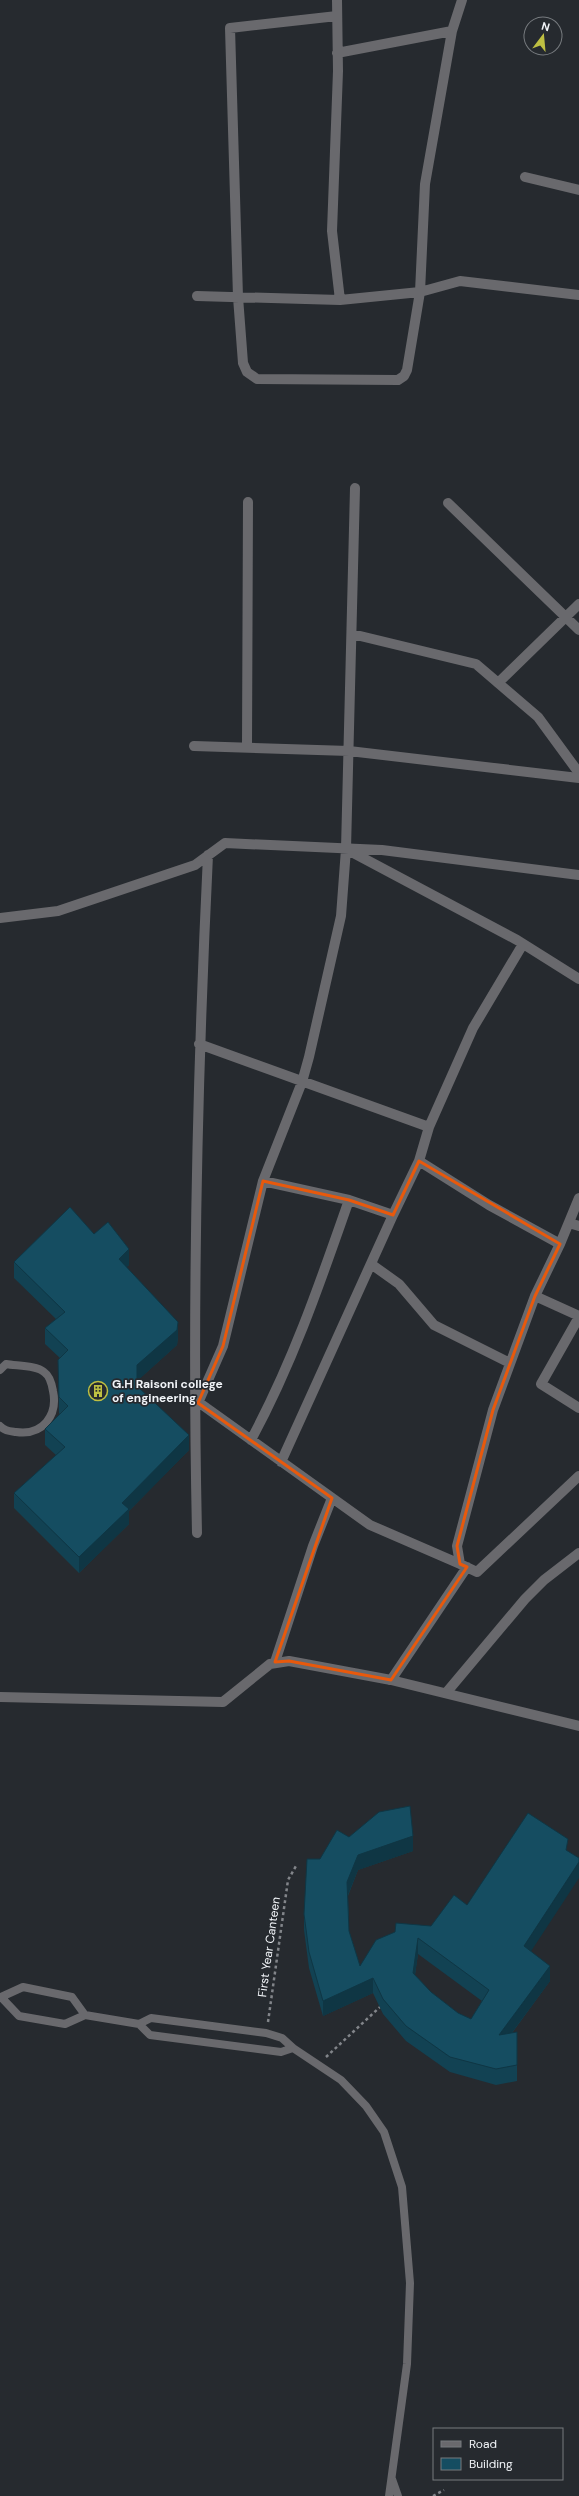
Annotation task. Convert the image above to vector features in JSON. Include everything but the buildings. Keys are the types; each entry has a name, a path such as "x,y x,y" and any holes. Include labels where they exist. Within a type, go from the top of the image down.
{"street":[{"path":"336,0 337,54 332,231 340,300"},
{"path":"337,16 230,28 238,297 243,363 247,372 257,379 398,380 404,376 408,370 420,292 425,184 452,31 462,0"},
{"path":"337,54 452,31"},
{"path":"525,177 579,190"},
{"path":"197,296 340,300 420,292 460,281 579,295"},
{"path":"196,1401 223,1346 264,1181 302,1082 341,916 346,849 355,488"},
{"path":"247,747 248,502"},
{"path":"448,503 579,630"},
{"path":"498,683 579,604"},
{"path":"352,634 476,664 538,717 579,774"},
{"path":"194,746 349,751 579,778"},
{"path":"0,918 58,911 195,865 225,843 382,850 579,875"},
{"path":"346,849 523,944 579,979"},
{"path":"197,1534 196,1401 199,1044 208,856"},
{"path":"281,1462 419,1161 429,1127 464,1046 523,944"},
{"path":"199,1044 429,1127"},
{"path":"419,1161 489,1204 560,1244"},
{"path":"264,1181 349,1200 393,1215"},
{"path":"391,1680 463,1565 457,1546 493,1410 535,1296 560,1244 579,1198"},
{"path":"251,1440 277,1392 304,1329 349,1200"},
{"path":"569,1223 579,1226"},
{"path":"371,1264 399,1284 434,1325 510,1363"},
{"path":"535,1296 579,1316 541,1384 579,1408"},
{"path":"196,1401 370,1525 477,1572 579,1476"},
{"path":"275,1662 313,1546 332,1498"},
{"path":"446,1693 525,1600 544,1580 579,1553"},
{"path":"0,1697 223,1702 275,1662 288,1661 391,1680 579,1726"}],"lane":[{"path":"0,1370 6,1364 44,1372 52,1384 56,1404 50,1419 38,1430 22,1433 4,1430 0,1426"},
{"path":"85,2016 72,1997 56,1993 23,1987 1,1996 19,2016 65,2024 85,2016 139,2024 151,2018 266,2033 282,2038 293,2048 341,2080 366,2106 384,2132 402,2187 410,2283 408,2356 389,2496"},
{"path":"139,2024 150,2035 282,2052 293,2048"},
{"path":"392,2477 398,2496"}],"path":[{"name":"First Year Canteen","path":"266,2033 288,1880 296,1866"},
{"path":"319,2064 380,2007"},
{"path":"433,2496 444,2490"}],"highlighted area":[{"path":"419,1161 560,1244 535,1296 493,1410 457,1546 460,1564 467,1567 391,1680 289,1661 275,1662 332,1498 198,1403 223,1346 263,1181 349,1200 393,1215"}],"place":[{"name":"G.H Raisoni college of engineering","path":"98,1391"}]}
